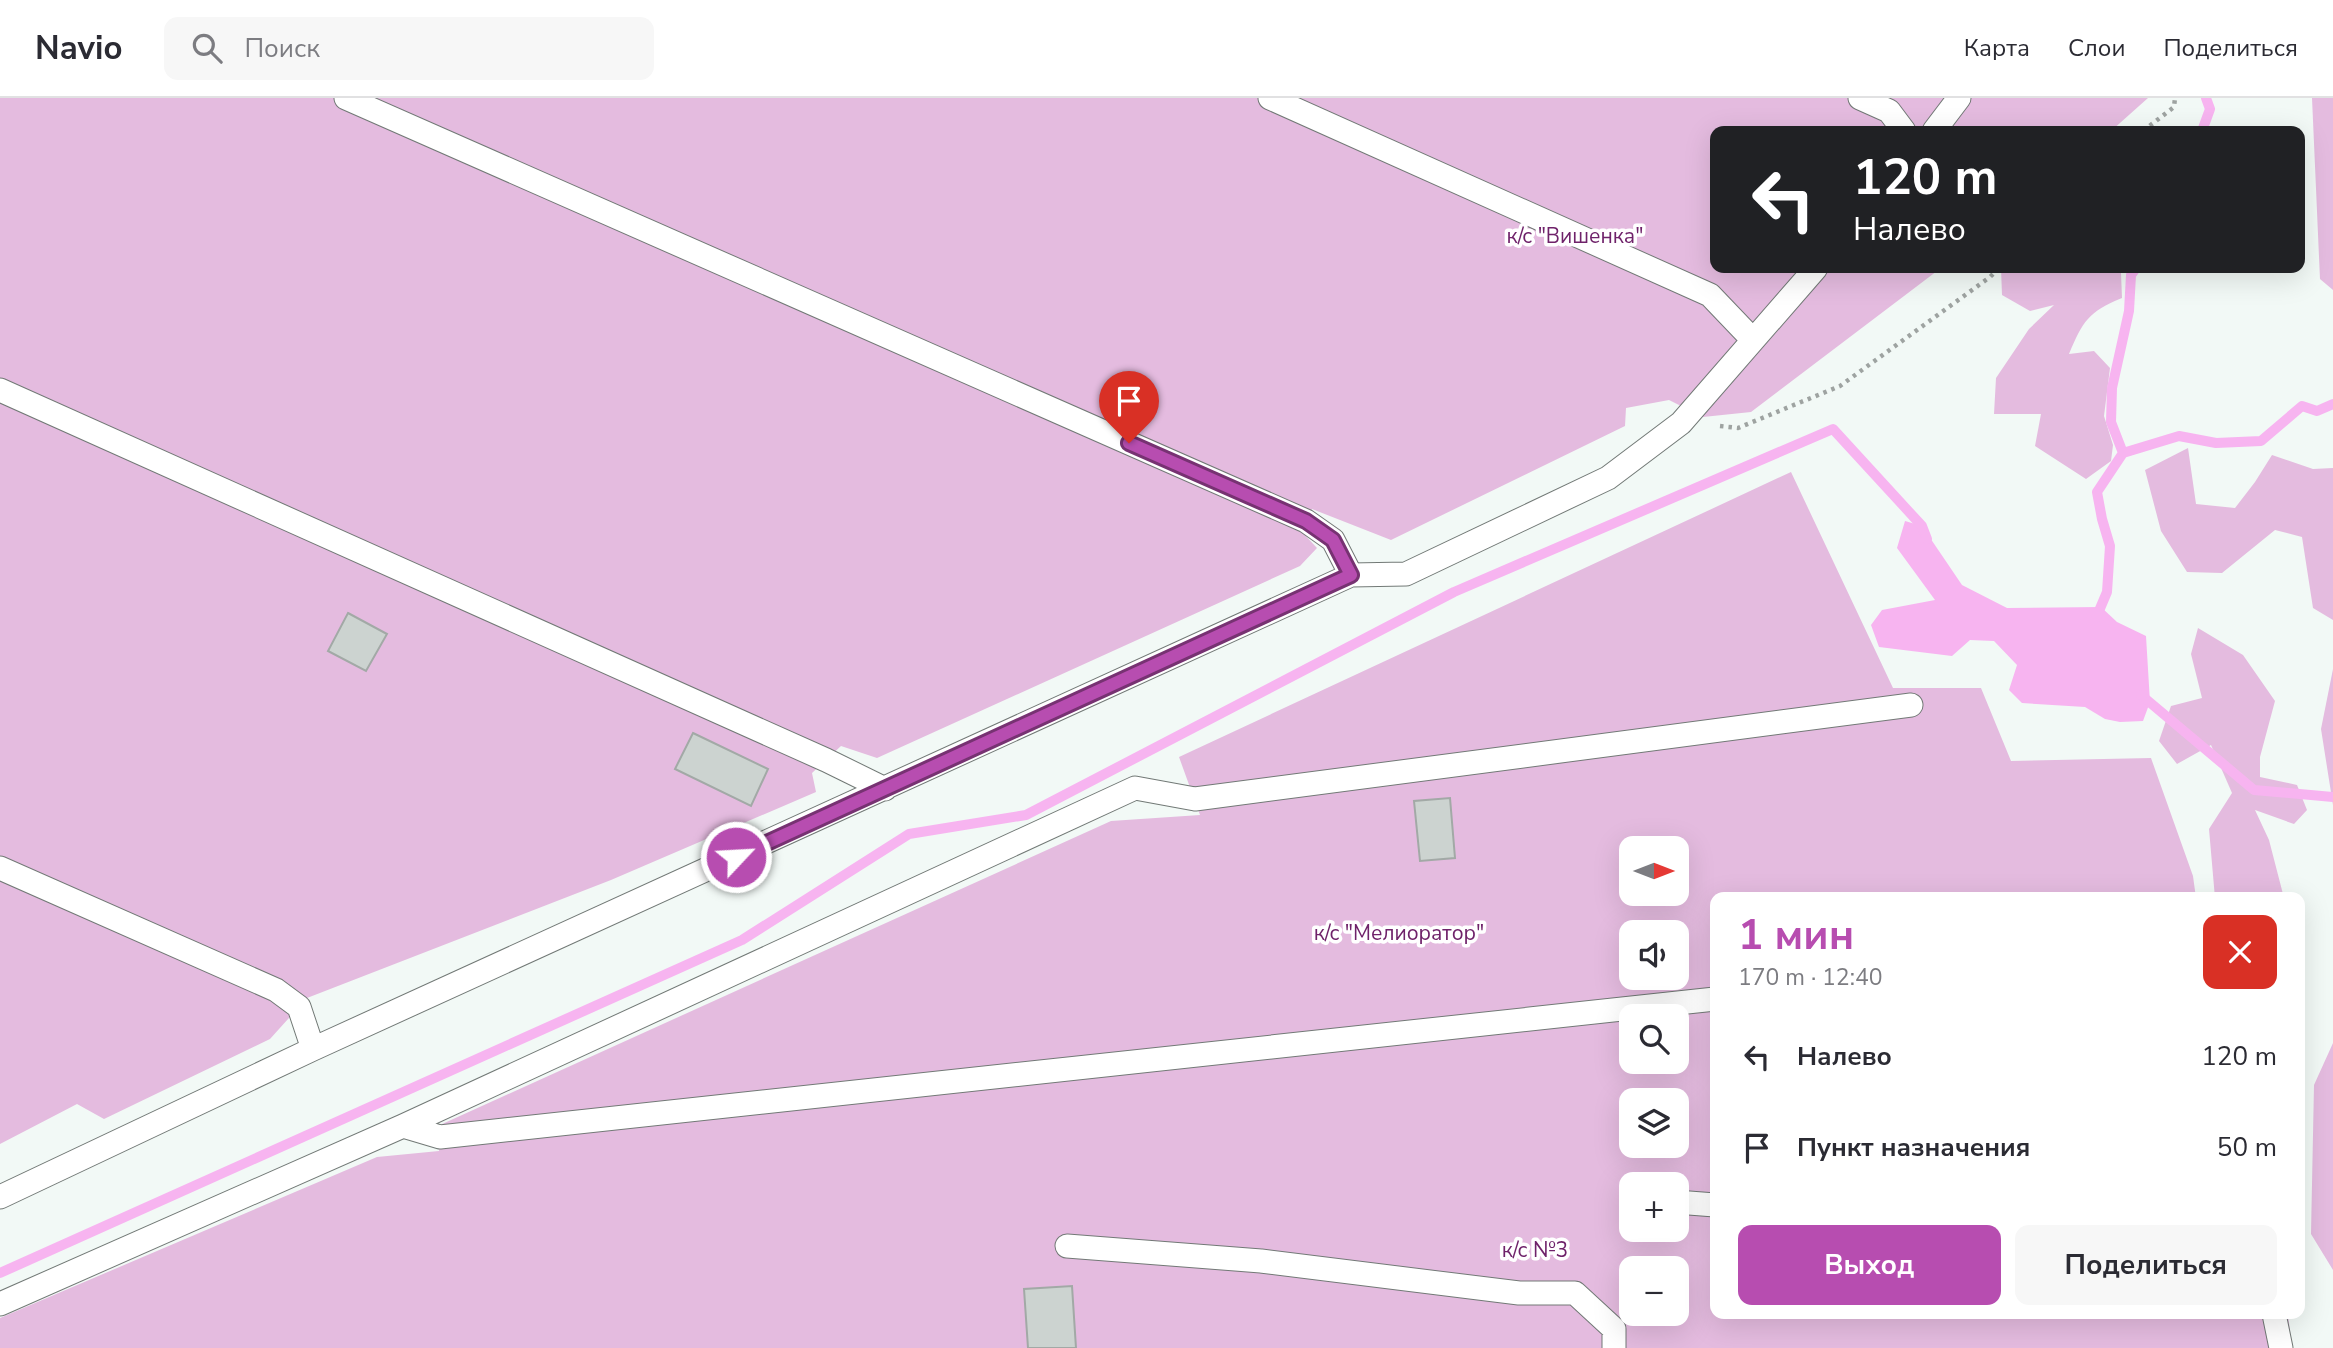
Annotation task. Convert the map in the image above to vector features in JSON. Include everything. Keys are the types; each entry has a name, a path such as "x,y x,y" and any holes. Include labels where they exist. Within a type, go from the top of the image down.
{"lane":[{"path":"346,98 1306,521 1333,540 1351,575"},
{"path":"1270,98 1710,295 1753,340"},
{"path":"1860,98 1889,111 1900,126"},
{"path":"1938,126 1959,98"},
{"path":"0,1197 313,1049 1351,575 1406,574 1608,478 1681,423 1812,273"},
{"path":"0,390 813,754 885,789"},
{"path":"0,1304 403,1126 1135,788 1195,799 1911,705"},
{"path":"0,868 276,990 299,1007 313,1049"},
{"path":"403,1126 440,1137 1710,1000"},
{"path":"1689,1203 1710,1205"},
{"path":"1067,1246 1261,1261 1519,1293 1575,1293 1614,1329 1614,1348"},
{"path":"2275,1319 2281,1348"}],"path":[{"path":"2149,126 2174,107 2175,98"},
{"path":"1681,423 1738,428 1840,386 1994,273"}],"green space":[{"name":"к/с \"Вишенка\"","path":"0,98 2148,98 2117,126 1710,126 1710,273 1934,273 1751,412 1703,417 1669,400 1626,408 1625,426 1391,540 1312,509 1301,531 1317,548 1300,566 877,758 841,746 812,773 816,792 611,880 307,998 270,1039 104,1119 77,1104 0,1144"},
{"path":"2312,98 2333,98 2333,290 2320,279"},
{"path":"2001,273 2121,273 2122,298 2101,308 2088,319 2078,333 2069,354 2094,351 2110,368 2104,416 2113,445 2111,461 2086,479 2035,446 2041,414 1994,414 1996,378 2029,329 2054,305 2030,311 2002,295"},
{"path":"2188,448 2196,504 2235,508 2272,455 2313,469 2333,468 2333,620 2313,608 2302,537 2275,530 2222,573 2187,572 2161,531 2145,470"},
{"name":"к/с \"Мелиоратор\"","path":"1791,472 1893,688 1981,688 2011,761 2151,758 2193,876 2195,892 1710,892 1710,1319 2289,1319 2292,1348 0,1348 0,1318 377,1157 439,1151 440,1125 1111,821 1200,815 1179,757"},
{"path":"2198,628 2243,655 2275,701 2260,757 2260,777 2297,785 2307,810 2294,824 2255,810 2269,840 2282,892 2214,892 2209,829 2232,793 2211,745 2177,764 2159,741 2171,706 2202,698 2191,654"},
{"path":"2333,669 2333,805 2321,729"},
{"path":"2333,1043 2333,1270 2311,1234 2314,1085"}],"shaded area":[{"path":"1905,521 1922,526 1962,585 2007,608 2101,607 2117,622 2146,636 2150,702 2143,721 2120,722 2105,719 2085,707 2022,703 2009,690 2017,665 1994,641 1970,640 1952,656 1879,647 1871,625 1882,610 1935,600 1897,548"}],"building":[{"path":"348,613 387,634 366,671 328,651"},
{"path":"693,733 768,769 751,806 675,769"},
{"path":"1450,798 1455,858 1420,861 1414,801"},
{"path":"1072,1286 1076,1348 1028,1348 1024,1289"}],"waterway":[{"path":"2204,126 2210,109 2206,98"},
{"path":"2096,618 2107,592 2110,546 2097,492 2123,453 2111,422 2112,388 2129,311 2132,273"},
{"path":"2123,453 2179,436 2216,443 2261,441 2302,406 2317,411 2333,404"},
{"path":"0,1273 742,940 909,834 1026,815 1454,592 1833,429 1922,526 1927,539"},
{"path":"2141,695 2254,790 2333,797"}],"route":[{"path":"736,857 1351,575 1333,540 1306,521 1129,443"}],"park label":[{"name":"к/с №3","path":"1535,1250"}]}
